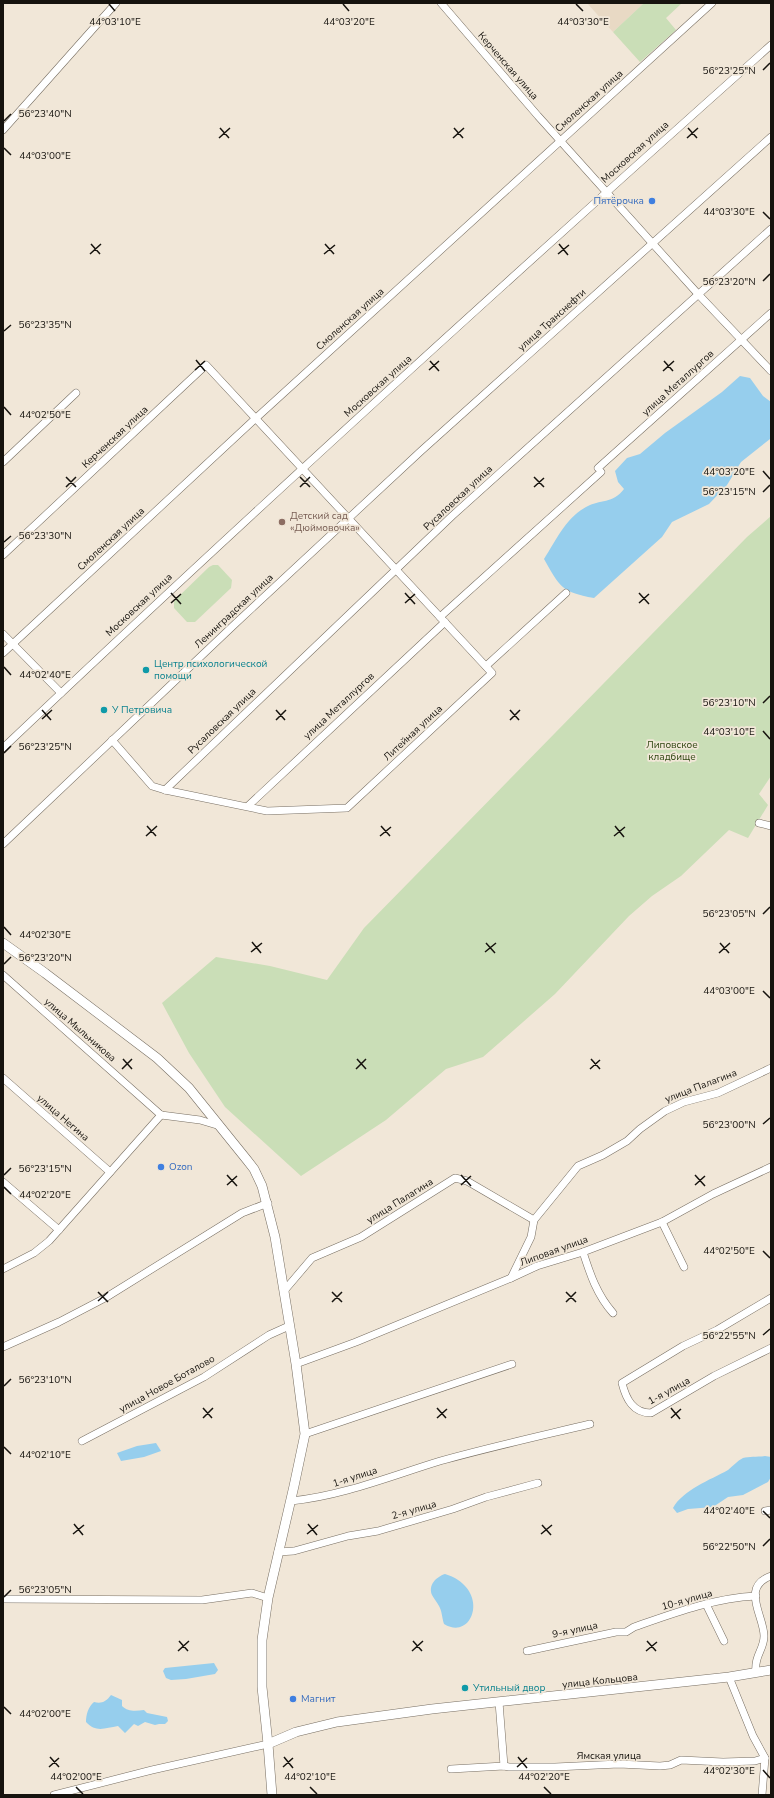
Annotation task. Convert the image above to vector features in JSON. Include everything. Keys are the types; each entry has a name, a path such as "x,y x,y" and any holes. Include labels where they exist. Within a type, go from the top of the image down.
{"street":[{"path":"3,130 116,3"},
{"name":"Керченская улица","path":"441,3 560,141 652,244 742,339 771,372"},
{"name":"Смоленская улица","path":"3,653 255,418 712,3"},
{"name":"Московская улица","path":"3,748 174,586 606,191 771,45"},
{"name":"улица Транснефти","path":"348,519 421,451 771,137"},
{"name":"Русаловская улица","path":"165,790 486,485 771,229"},
{"name":"улица Металлургов","path":"248,806 599,470 771,313"},
{"name":"Керченская улица","path":"3,555 206,365 255,418"},
{"path":"3,462 76,393"},
{"path":"255,418 486,666 566,593"},
{"name":"Ленинградская улица","path":"3,844 348,519"},
{"path":"3,634 61,693"},
{"name":"Литейная улица","path":"248,806 267,811 347,808 492,673 486,666"},
{"path":"112,740 152,786 165,790 248,806"},
{"path":"759,823 771,826"},
{"path":"3,943 139,1042 175,1074 220,1126 254,1169 268,1203 296,1364 305,1434 268,1598 262,1640 262,1687 272,1795"},
{"name":"улица Мыльникова","path":"3,976 161,1115"},
{"name":"улица Палагина","path":"511,1278 531,1237 534,1220 578,1166 604,1155 627,1141 640,1129 665,1111 684,1102 718,1093 771,1068"},
{"name":"улица Негина","path":"3,1078 110,1172"},
{"path":"200,1120 207,1111"},
{"path":"3,1269 34,1253 50,1241 161,1115 200,1120 220,1126"},
{"name":"Липовая улица","path":"296,1364 356,1342 537,1266 583,1252 662,1222 771,1166"},
{"name":"улица Палагина","path":"284,1291 312,1258 361,1237 455,1178 467,1181 534,1220"},
{"path":"3,1182 59,1230"},
{"path":"3,1347 82,1310 134,1282 242,1213 268,1203"},
{"path":"662,1222 684,1267"},
{"path":"583,1252 592,1278 606,1304 613,1313"},
{"name":"1-я улица","path":"771,1298 717,1330 683,1346 622,1383 627,1401 639,1411 651,1413 714,1376 771,1348"},
{"name":"улица Новое Боталово","path":"82,1441 204,1377 269,1335 289,1326"},
{"path":"305,1434 512,1364"},
{"name":"1-я улица","path":"291,1501 311,1499 339,1493 471,1452 590,1424"},
{"name":"2-я улица","path":"278,1552 294,1551 348,1536 378,1531 453,1509 486,1497 538,1483"},
{"path":"756,1673 755,1662 764,1636 756,1610 756,1590 761,1581 771,1576"},
{"path":"3,1599 202,1600 252,1593 268,1598"},
{"name":"10-я улица","path":"626,1632 634,1627 694,1606 738,1597 756,1596"},
{"path":"706,1604 724,1641"},
{"name":"9-я улица","path":"527,1651 609,1634 626,1632"},
{"name":"улица Кольцова","path":"268,1744 296,1732 337,1722 499,1702 729,1677 771,1670"},
{"path":"729,1677 753,1736 765,1758 762,1795"},
{"path":"499,1702 504,1766"},
{"path":"54,1795 152,1770 268,1744"},
{"name":"Ямская улица","path":"451,1769 504,1766 555,1768 619,1764 660,1766 670,1765 681,1760 723,1762 755,1761 765,1758"}],"shaded area":[{"path":"587,3 644,3 613,32"}],"green space":[{"path":"644,3 682,3 666,18 676,30 640,62 613,32"},
{"name":"Липовское кладбище","path":"771,516 771,776 759,794 768,805 748,838 729,830 681,876 652,896 629,916 555,994 483,1057 446,1069 386,1120 301,1176 225,1107 189,1053 162,1003 216,957 270,966 327,980 364,928 747,537"},
{"path":"218,565 232,580 231,588 195,622 187,622 174,608 174,601 209,567"}],"water":[{"path":"740,376 750,378 763,396 771,402 770,439 741,462 727,485 709,504 672,522 662,537 594,598 583,596 563,587 558,582 544,559 557,537 572,517 586,507 611,499 620,494 624,489 618,482 615,471 627,458 640,454 665,433 722,392"},
{"path":"156,1443 161,1451 144,1457 121,1461 117,1453 137,1446"},
{"path":"765,1456 771,1457 771,1477 768,1482 743,1495 728,1497 713,1507 688,1509 677,1513 673,1508 683,1496 728,1470 741,1459"},
{"path":"445,1574 459,1581 468,1590 473,1601 473,1611 470,1620 463,1626 455,1628 444,1624 440,1608 432,1595 432,1585 439,1577"},
{"path":"214,1663 218,1670 215,1674 186,1679 171,1680 166,1678 163,1671 165,1668"},
{"path":"111,1695 122,1700 122,1706 129,1710 144,1710 147,1713 167,1717 168,1721 165,1724 155,1725 145,1722 138,1726 134,1724 125,1733 118,1726 101,1729 93,1728 86,1722 90,1706 94,1702 101,1703 105,1701"}],"place":[{"name":"Пятёрочка","path":"652,201"},
{"name":"Детский сад «Дюймовочка»","path":"282,522"},
{"name":"Центр психологической помощи","path":"146,670"},
{"name":"У Петровича","path":"104,710"},
{"name":"Ozon","path":"161,1167"},
{"name":"Утильный двор","path":"465,1688"},
{"name":"Магнит","path":"293,1699"}]}
